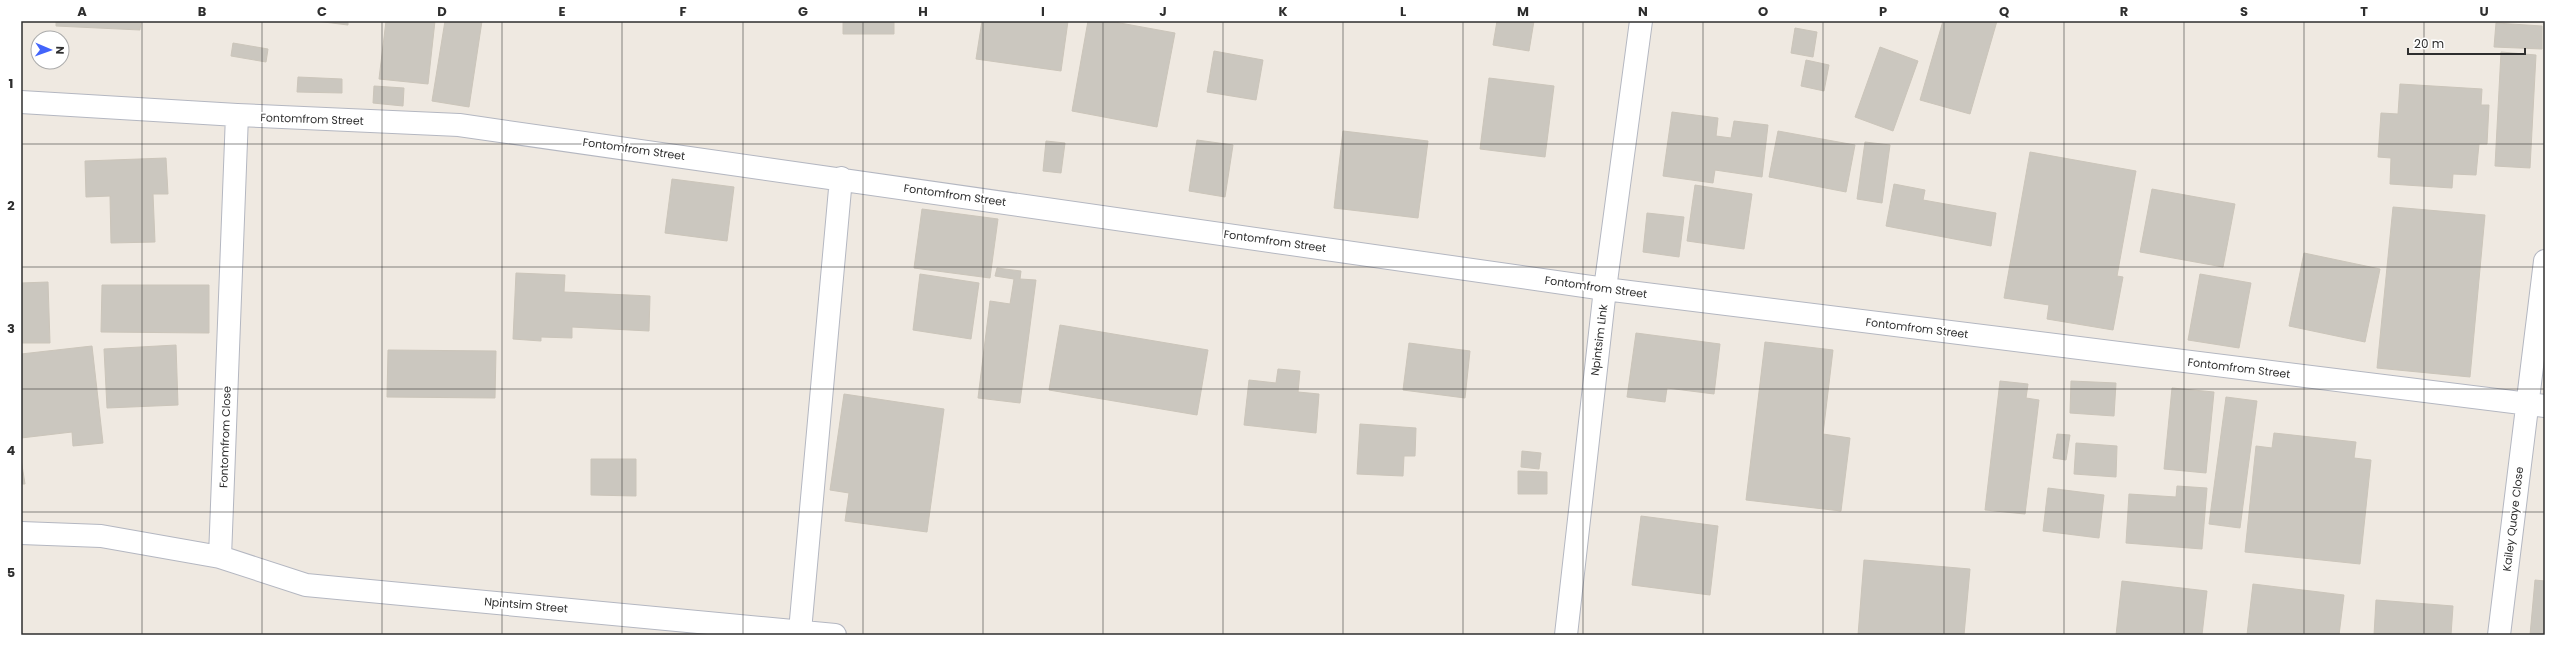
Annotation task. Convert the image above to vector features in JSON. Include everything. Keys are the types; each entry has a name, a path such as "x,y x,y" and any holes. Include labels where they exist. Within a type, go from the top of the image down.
{"street":[{"name":"Npintsim Link","path":"1566,635 1605,289 1641,21"},
{"name":"Fontomfrom Street","path":"21,102 236,116 459,124 1605,289 2536,404"},
{"name":"Fontomfrom Close","path":"220,557 236,116"},
{"path":"800,631 841,178"},
{"name":"Kailey Quaye Close","path":"2499,635 2536,404 2545,261"},
{"path":"21,533 101,536 220,557"},
{"name":"Npintsim Street","path":"220,557 306,585 835,635"}],"building":[{"path":"56,21 141,21 140,30 56,26"},
{"path":"316,21 348,21 348,25"},
{"path":"386,21 435,21 428,84 379,79"},
{"path":"445,21 482,21 469,107 432,101"},
{"path":"843,21 894,21 894,34 843,34"},
{"path":"982,21 1068,21 1061,71 976,59"},
{"path":"1088,21 1109,21 1175,33 1157,127 1072,111"},
{"path":"1497,21 1534,21 1529,51 1493,45"},
{"path":"1943,21 1997,21 1970,114 1920,100"},
{"path":"2496,23 2542,26 2542,49 2494,47"},
{"path":"1795,28 1817,32 1813,57 1791,53"},
{"path":"233,43 268,49 266,62 231,56"},
{"path":"1880,47 1918,61 1893,131 1855,117"},
{"path":"1214,51 1263,60 1256,100 1207,92"},
{"path":"2501,52 2536,55 2530,168 2495,166"},
{"path":"1806,60 1829,65 1824,91 1801,86"},
{"path":"298,77 342,79 342,93 297,92"},
{"path":"1489,78 1554,86 1545,157 1480,149"},
{"path":"2400,84 2482,89 2481,105 2489,105 2487,144 2479,144 2476,175 2453,174 2452,188 2390,184 2391,158 2378,157 2381,113 2398,114"},
{"path":"374,86 404,88 403,106 373,103"},
{"path":"1672,112 1718,118 1716,136 1731,138 1734,121 1768,125 1762,177 1715,170 1713,183 1663,176"},
{"path":"1343,131 1428,141 1418,218 1334,208"},
{"path":"1778,131 1855,145 1846,192 1769,177"},
{"path":"1197,140 1233,145 1225,197 1189,191"},
{"path":"1046,141 1065,143 1061,173 1043,171"},
{"path":"1865,142 1890,145 1882,203 1857,199"},
{"path":"2030,152 2136,171 2117,276 2123,277 2113,330 2047,319 2049,305 2004,298"},
{"path":"166,158 168,194 153,194 155,242 111,243 110,196 86,197 85,161"},
{"path":"672,179 734,187 727,241 665,233"},
{"path":"1894,184 1925,190 1923,200 1996,213 1991,246 1886,226"},
{"path":"1695,185 1752,194 1744,249 1687,241"},
{"path":"2152,189 2235,204 2223,267 2140,252"},
{"path":"2393,207 2485,215 2470,377 2377,368"},
{"path":"922,209 998,219 990,278 914,268"},
{"path":"1647,213 1684,217 1679,257 1643,252"},
{"path":"2304,253 2380,269 2365,342 2289,326"},
{"path":"997,268 1021,271 1020,279 1036,280 1020,403 978,398 990,301 1010,304 1014,279 995,276"},
{"path":"516,273 565,275 564,292 650,296 649,331 572,327 572,338 541,337 541,341 513,339"},
{"path":"920,274 979,283 971,339 913,330"},
{"path":"2200,274 2251,283 2239,348 2188,340"},
{"path":"48,282 50,343 21,343 21,283"},
{"path":"102,285 209,285 209,333 101,332"},
{"path":"1060,325 1208,350 1197,415 1049,390"},
{"path":"1636,333 1720,344 1714,394 1667,388 1665,402 1627,397"},
{"path":"1765,342 1833,350 1823,434 1850,438 1841,511 1746,500"},
{"path":"1409,343 1470,351 1465,398 1403,390"},
{"path":"176,345 178,405 107,408 104,349"},
{"path":"92,346 103,443 73,446 72,432 21,438 21,354"},
{"path":"388,350 496,351 495,398 387,397"},
{"path":"1278,369 1300,371 1298,392 1319,394 1316,433 1244,425 1249,380 1276,383"},
{"path":"2000,381 2028,384 2026,398 2039,400 2025,514 1985,510"},
{"path":"2071,381 2116,383 2114,416 2070,413"},
{"path":"2172,388 2214,392 2206,473 2164,469"},
{"path":"844,394 944,409 927,532 845,521 849,493 830,490"},
{"path":"2226,397 2257,401 2240,528 2209,524"},
{"path":"1360,424 1416,428 1415,456 1404,456 1403,476 1357,474"},
{"path":"2274,433 2356,442 2354,458 2371,460 2360,564 2245,552 2256,446 2272,448"},
{"path":"2057,434 2070,435 2066,460 2053,458"},
{"path":"2076,443 2117,446 2116,477 2074,474"},
{"path":"1522,451 1541,453 1539,469 1521,467"},
{"path":"21,459 25,484 21,484"},
{"path":"591,459 636,459 636,496 591,495"},
{"path":"1518,471 1547,472 1547,494 1518,494"},
{"path":"2177,486 2207,488 2202,549 2126,543 2129,494 2176,497"},
{"path":"2048,488 2104,495 2099,538 2043,531"},
{"path":"1641,516 1718,526 1710,595 1632,585"},
{"path":"1864,560 1970,569 1964,635 1858,635"},
{"path":"2535,580 2545,581 2545,635 2530,635"},
{"path":"2122,581 2207,591 2202,635 2116,635"},
{"path":"2253,584 2344,595 2339,635 2247,635"},
{"path":"2376,600 2453,606 2451,635 2374,635"}]}
